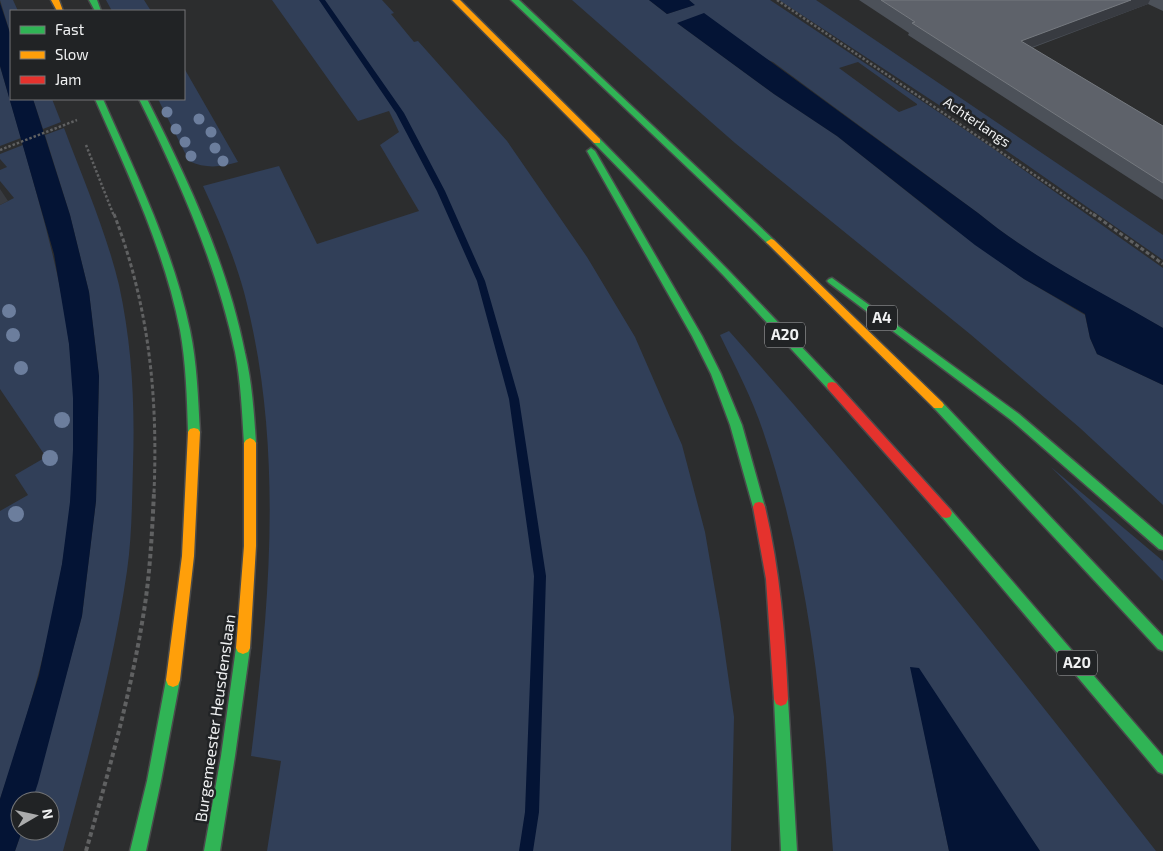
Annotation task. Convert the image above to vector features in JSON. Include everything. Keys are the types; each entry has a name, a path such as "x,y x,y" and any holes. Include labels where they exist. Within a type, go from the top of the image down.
{"main road":[{"name":"A20","path":"456,0 764,313 865,422 990,561 1163,767"},
{"path":"515,0 749,219 917,384 1163,645"},
{"path":"99,100 136,181 177,298 191,380 194,435 191,526 181,629 167,718 138,851"},
{"name":"Burgemeester Heusdenslaan","path":"144,100 160,133 201,228 223,285 240,354 246,389 252,509 249,587 242,668 228,764 212,851"},
{"name":"A20","path":"572,117 716,374 736,425 750,471 768,541 778,633 789,851"},
{"name":"A4","path":"749,219 1015,417 1163,544"}],"path":[{"name":"Achterlangs","path":"777,0 1039,176 1163,264"},
{"path":"74,113 80,129"},
{"path":"0,150 77,120"},
{"path":"83,138 134,271 143,307 154,390 156,437 144,615 130,688 113,758 86,851"}],"shaded area":[{"path":"0,0 13,0 18,10 10,10 10,33"},
{"path":"106,0 144,0 150,10 111,10"},
{"path":"272,0 382,0 394,13 391,14 414,42 418,41 507,141 587,257 635,337 682,445 705,532 734,717 731,851 267,851 281,761 251,756 264,640 268,582 270,523 265,407 257,349 244,292 226,238 203,186 279,166 317,244 419,211 380,145 399,132 389,111 358,121"},
{"path":"572,0 649,0 667,14 694,5 689,0 770,0 991,147 1163,268 1163,328 1068,275 1022,246 773,62 677,23 774,94 837,136 944,221 1024,279 1085,315 1090,338 1097,354 1163,385 1163,505 1080,428 970,334 735,143","holes":["858,62 917,104 899,112 839,68"]},
{"path":"649,0 689,0 695,5 667,14"},
{"path":"779,0 816,0 1163,235 1163,260 977,130"},
{"path":"0,3 10,33 10,100 33,100 70,215 89,292 99,376 96,501 82,616 35,791 10,791 10,841 18,841 15,851 0,851 0,799 39,675 62,564 70,502 73,398 69,344 54,254 0,66"},
{"path":"704,13 1022,246 1163,328 1163,385 1097,354 1090,338 1085,314 1024,279 975,245 837,136 774,94 677,23"},
{"path":"0,66 21,138 0,146"},
{"path":"185,70 238,162 214,166 195,164 189,161 158,100 185,100"},
{"path":"33,100 52,100 61,122 43,129"},
{"path":"64,128 94,205 119,285 130,352 133,397 134,442 131,531 129,558 115,642 91,747 63,851 15,851 18,841 60,841 60,791 35,791 82,616 96,501 99,376 89,292 70,215 45,135"},
{"path":"23,145 50,243 61,293 69,343 74,400 74,458 69,517 49,632 18,745 0,799 0,511 28,495 15,475 46,457 0,389 0,205 14,198 0,181 0,170 7,167 0,159 0,154"},
{"path":"729,331 947,587 1156,851 1040,851 911,668 949,851 833,851 819,691 803,586 779,482 763,431 749,394 720,335"},
{"path":"1051,467 1163,561 1163,581"},
{"path":"910,667 919,668 1040,851 949,851"}],"building":[{"path":"881,0 1131,0 1021,41 1163,126 1163,183 912,23 915,22"}],"waterway":[{"path":"322,0 400,113 441,191 481,281 514,399 540,576 532,812 526,851"}],"traffic: fast":[{"path":"93,0 98,10"},
{"path":"515,0 771,242"},
{"path":"99,100 148,213 178,300 189,356 194,432"},
{"path":"143,100 187,191 223,286 242,363 250,443"},
{"path":"597,141 727,274 832,386"},
{"path":"591,151 697,336 716,374 736,425 759,507"},
{"path":"832,281 1015,417 1163,545"},
{"path":"938,405 1163,645"},
{"path":"946,513 1163,767"},
{"path":"212,851 243,648"},
{"path":"138,851 154,781 173,680"},
{"path":"781,699 789,851"}],"traffic: slow":[{"path":"55,0 60,10"},
{"path":"456,0 597,141"},
{"path":"771,242 938,405"},
{"path":"173,680 188,556 194,432"},
{"path":"243,648 250,546 250,443"}],"traffic: jam":[{"path":"832,386 946,513"},
{"path":"759,507 772,579 781,699"}]}
